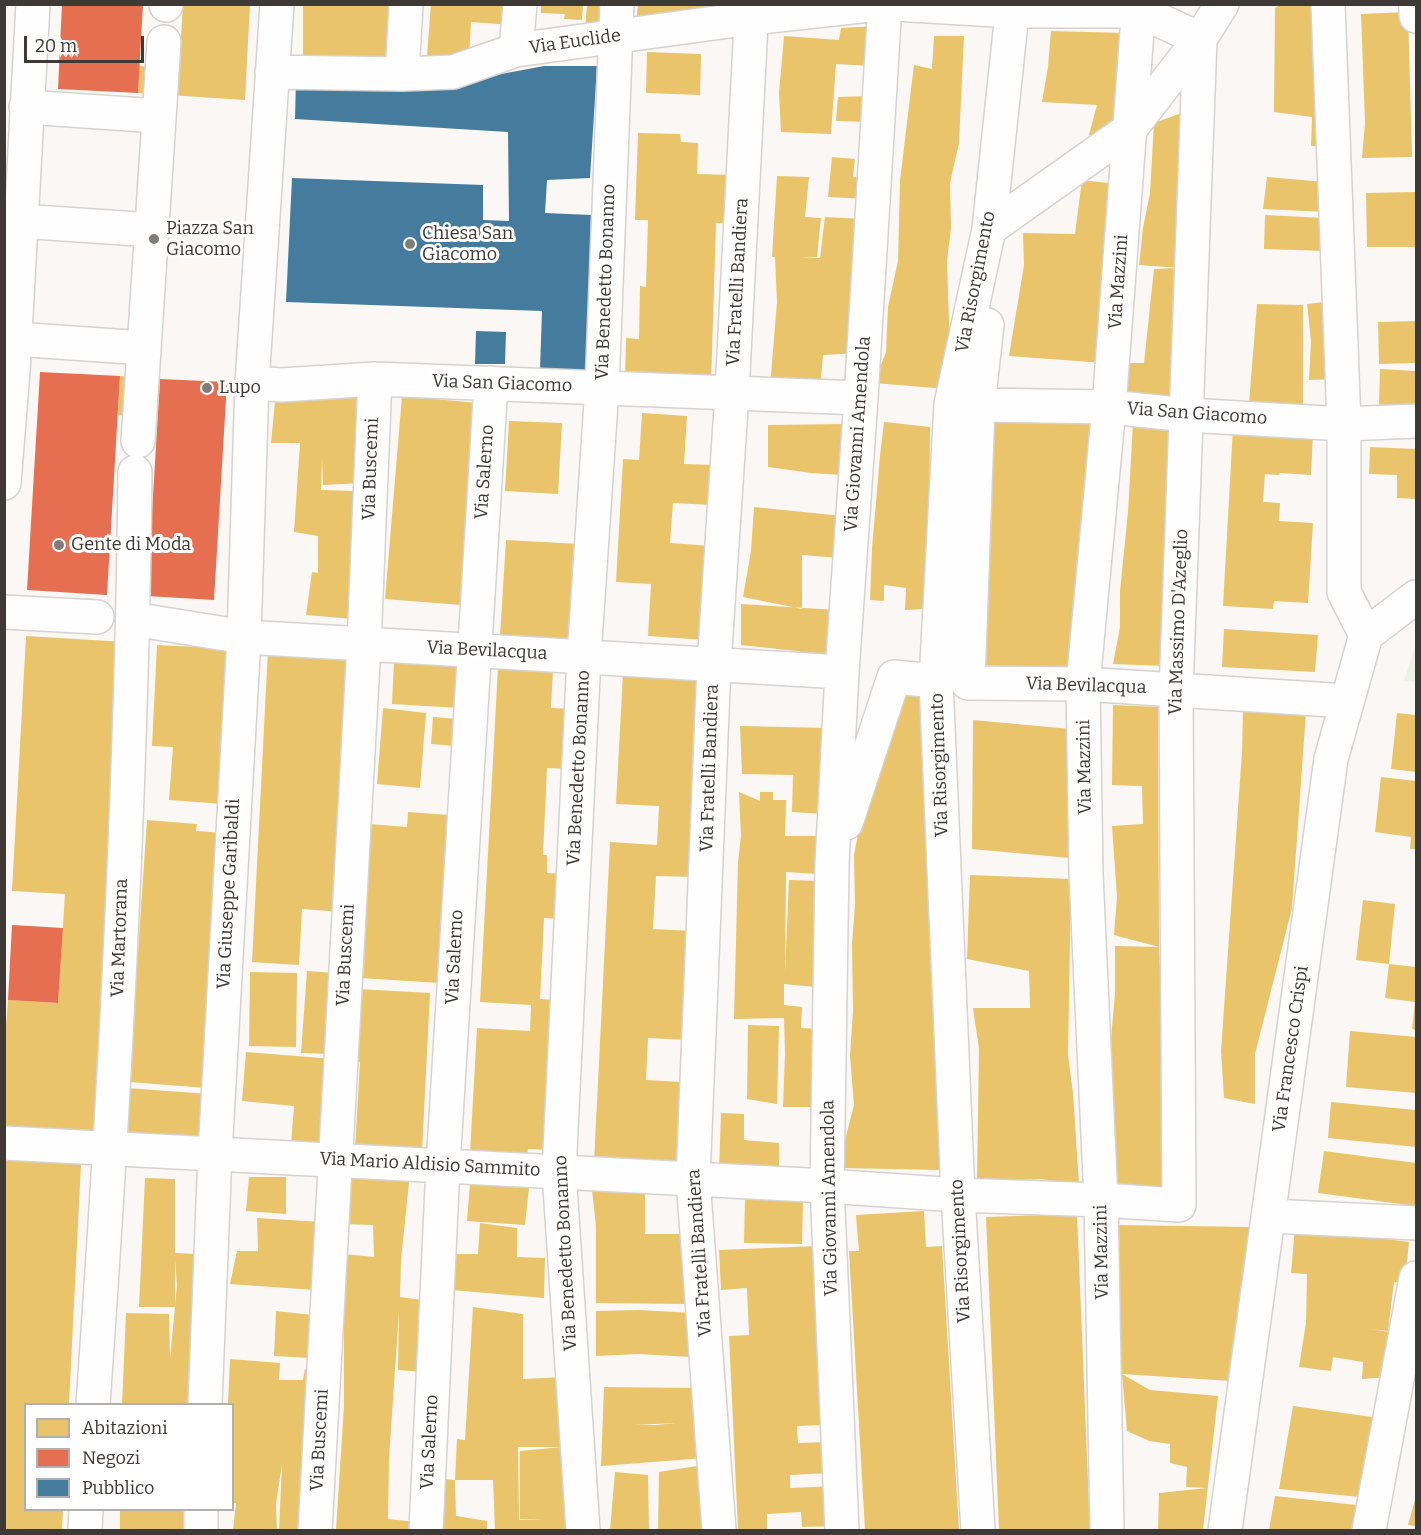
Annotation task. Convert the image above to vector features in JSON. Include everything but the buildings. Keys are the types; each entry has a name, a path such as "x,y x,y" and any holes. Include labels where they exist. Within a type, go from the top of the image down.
{"street":[{"path":"4,483 15,339 12,258 20,221 33,4"},
{"name":"Via Giuseppe Garibaldi","path":"205,1403 215,1154 244,638 252,383 277,4"},
{"path":"402,74 406,4"},
{"path":"516,50 520,4"},
{"name":"Via Benedetto Bonanno","path":"583,1530 559,1172 584,657 602,388 617,4"},
{"name":"Via Euclide","path":"273,72 402,74 453,72 516,50 616,37 752,11 879,4"},
{"name":"Via Giovanni Amendola","path":"842,1530 826,1186 832,864 842,672 885,4"},
{"path":"896,4 1012,8 1139,8 1200,39"},
{"path":"989,229 1130,129 1200,39 1222,4"},
{"path":"1328,4 1344,424 1344,592 1366,635 1416,597"},
{"path":"1416,4 1416,16"},
{"name":"Via Risorgimento","path":"978,1530 958,1195 936,681 951,404 989,229 1012,8"},
{"name":"Via Mazzini","path":"1107,1530 1101,1200 1086,874 1083,684 1109,407 1139,8"},
{"name":"Via Fratelli Bandiera","path":"719,1530 693,1179 714,664 732,393 752,11"},
{"name":"Via Massimo D'Azeglio","path":"1179,1205 1176,691 1200,39"},
{"name":"Via Martorana","path":"93,1403 111,1148 133,619 136,456 164,42"},
{"path":"26,107 159,116"},
{"path":"20,221 152,231"},
{"name":"Via Risorgimento","path":"968,683 978,405 992,288"},
{"path":"15,339 144,348"},
{"name":"Via San Giacomo","path":"252,383 282,385 375,379 861,398"},
{"name":"Via Buscemi","path":"315,1530 364,644 375,379"},
{"name":"Via Salerno","path":"426,1530 443,1166 491,383"},
{"name":"Via San Giacomo","path":"978,405 1109,407 1187,415 1344,424 1416,422"},
{"path":"4,612 97,617"},
{"name":"Via Bevilacqua","path":"133,619 244,638 842,672"},
{"name":"Via Francesco Crispi","path":"1226,1530 1331,759 1366,635"},
{"name":"Via Giovanni Amendola","path":"832,864 894,676 936,681"},
{"name":"Via Bevilacqua","path":"968,683 1083,684 1347,701"},
{"name":"Via Mario Aldisio Sammito","path":"4,1143 1179,1205"},
{"path":"1269,1216 1416,1223"},
{"path":"1369,1530 1416,1278"},
{"path":"85,1530 86,1511"},
{"path":"201,1511 201,1530"}],"shaded area":[{"path":"1416,643 1416,682 1404,681"}],"place":[{"name":"Piazza San Giacomo","path":"154,239"},
{"name":"Chiesa San Giacomo","path":"410,244"},
{"name":"Lupo","path":"207,388"},
{"name":"Gente di Moda","path":"59,545"}]}
